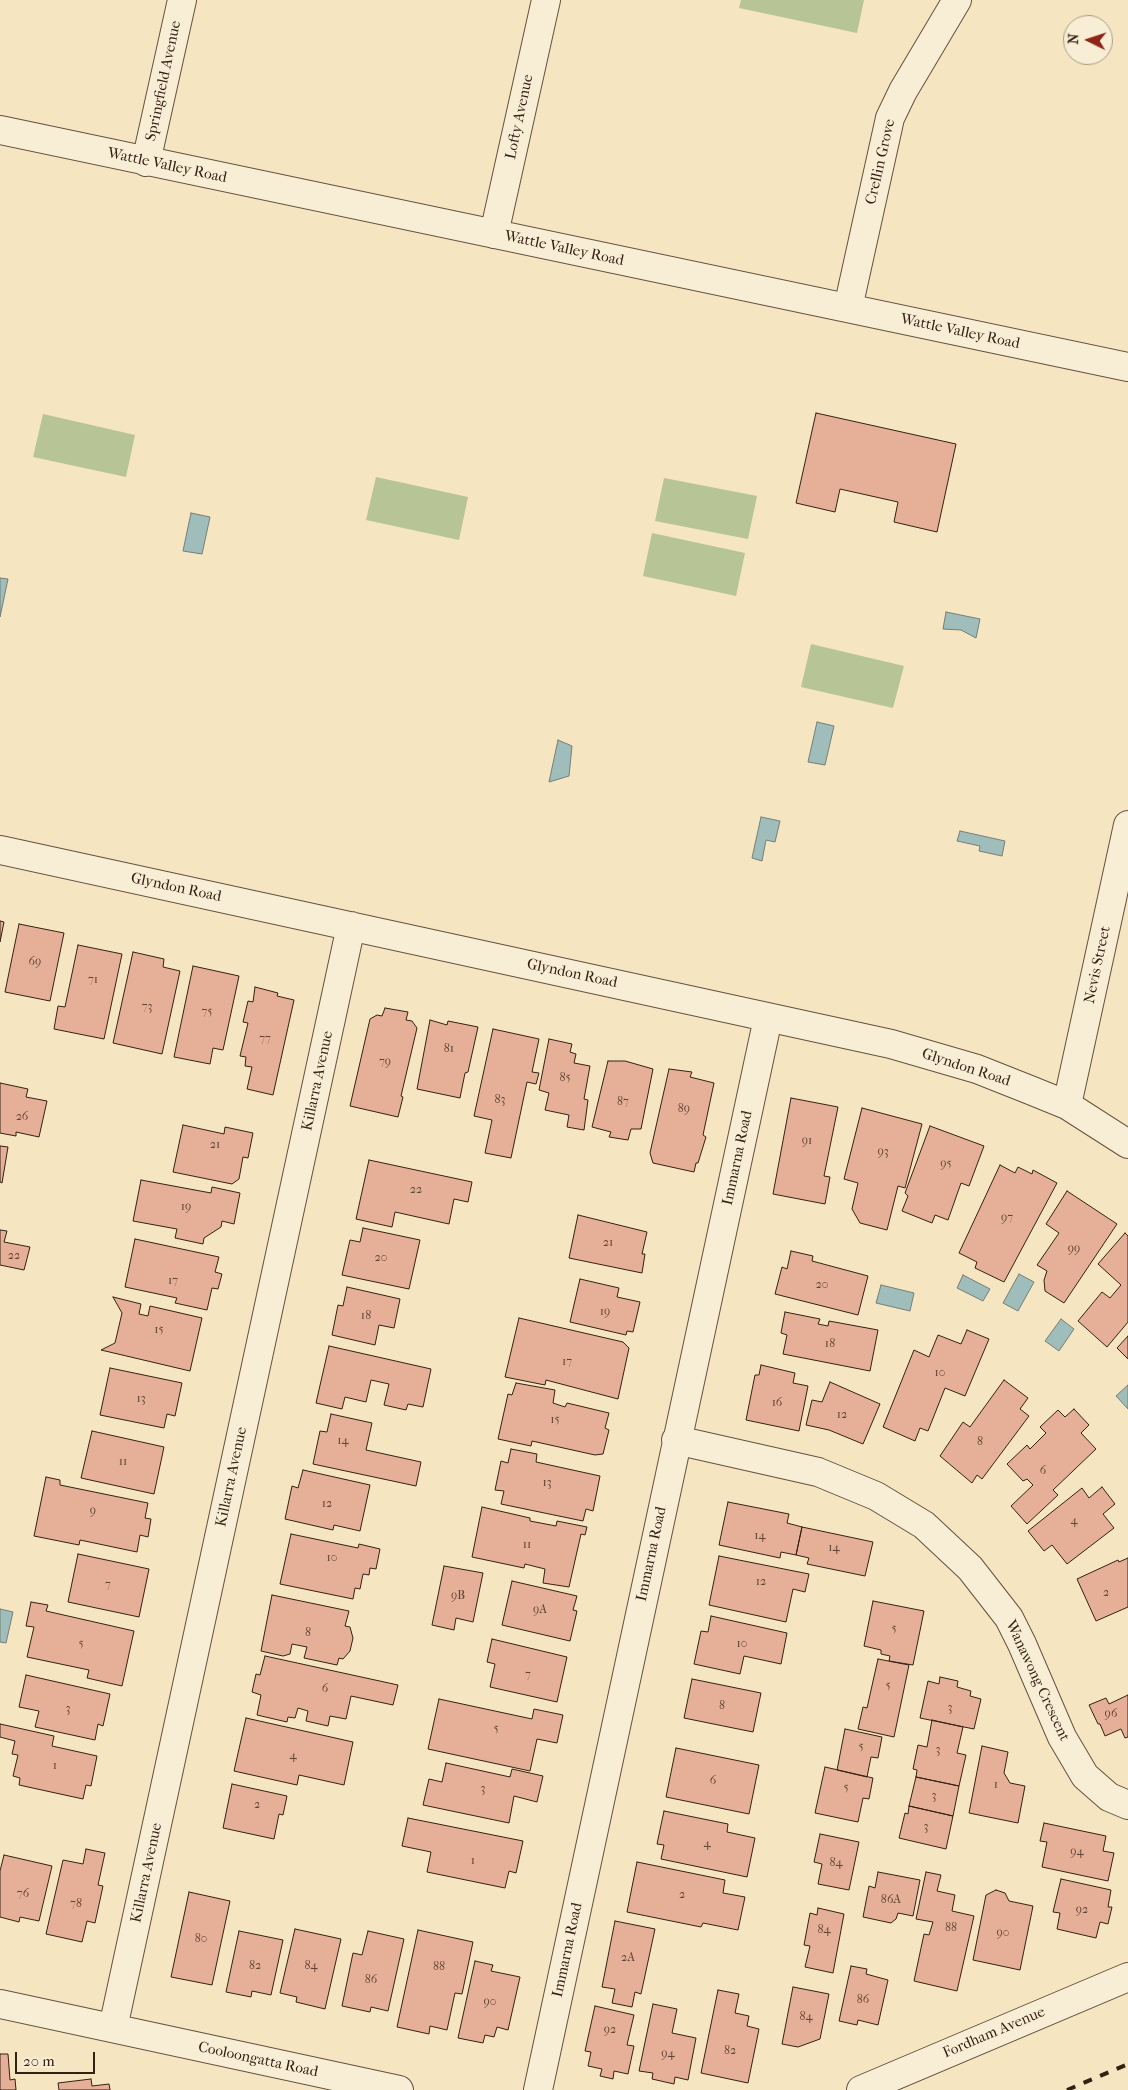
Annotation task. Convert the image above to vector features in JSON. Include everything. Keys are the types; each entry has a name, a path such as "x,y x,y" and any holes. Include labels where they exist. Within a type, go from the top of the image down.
{"street":[{"name":"Springfield Avenue","path":"146,162 182,0"},
{"name":"Lofty Avenue","path":"494,234 546,0"},
{"name":"Crellin Grove","path":"848,308 890,118 903,91 956,0"},
{"name":"Wattle Valley Road","path":"0,130 1128,367"},
{"name":"Nevis Street","path":"1067,1105 1128,825"},
{"name":"Glyndon Road","path":"0,850 768,1018 849,1034 977,1069 1067,1105 1128,1144"},
{"name":"Killarra Avenue","path":"113,2028 351,926"},
{"name":"Immarna Road","path":"538,2090 768,1018"},
{"name":"Wanawong Crescent","path":"676,1440 818,1472 876,1496 924,1525 970,1568 1008,1618 1022,1644 1062,1737 1085,1776 1110,1797 1128,1805"},
{"name":"Fordham Avenue","path":"861,2090 1128,1976"},
{"name":"Cooloongatta Road","path":"0,2004 399,2090"}],"green space":[{"path":"741,0 864,0 857,33 739,8"},
{"path":"43,414 135,435 126,477 33,457"},
{"path":"376,477 468,497 459,540 366,520"},
{"path":"664,478 757,496 748,539 655,521"},
{"path":"652,533 745,553 736,596 643,576"},
{"path":"811,644 904,666 893,708 801,687"}],"water":[{"path":"191,513 210,517 202,554 183,551"},
{"path":"0,578 8,579 0,617"},
{"path":"946,612 980,619 976,638 961,630 943,629"},
{"path":"817,722 834,726 825,765 808,762"},
{"path":"558,740 572,746 569,776 549,782"},
{"path":"761,817 780,821 775,842 766,840 762,861 752,858"},
{"path":"960,831 1005,841 1002,856 979,851 980,846 957,841"},
{"path":"1019,1274 1034,1282 1018,1311 1003,1303"},
{"path":"963,1275 990,1289 983,1301 957,1288"},
{"path":"881,1285 914,1293 910,1311 876,1303"},
{"path":"1061,1319 1074,1329 1059,1351 1045,1341"},
{"path":"1128,1385 1128,1409 1116,1396"},
{"path":"0,1609 13,1612 6,1643 0,1642"}],"building":[{"path":"816,413 956,444 937,532 894,522 898,502 840,489 835,512 796,503"},
{"path":"0,921 4,922 0,942"},
{"path":"19,924 64,933 50,1001 5,992"},
{"path":"78,945 122,954 104,1039 54,1029 58,1006 65,1007"},
{"path":"133,952 164,959 163,967 180,971 162,1054 113,1043"},
{"path":"193,966 239,976 223,1050 213,1048 210,1064 174,1057"},
{"path":"255,987 278,993 277,996 294,1000 273,1095 247,1089 252,1067 245,1066 246,1057 240,1056 248,1023 243,1022 248,1001 253,1002"},
{"path":"385,1008 408,1012 406,1020 412,1021 417,1028 398,1117 350,1106 370,1019 377,1015 382,1016"},
{"path":"430,1020 447,1025 448,1021 478,1027 460,1098 417,1089"},
{"path":"493,1029 539,1039 532,1072 539,1073 536,1084 527,1082 511,1158 485,1153 492,1120 474,1116"},
{"path":"549,1039 572,1044 570,1052 576,1054 574,1063 590,1066 584,1099 588,1100 584,1130 567,1127 569,1115 545,1110 549,1093 539,1090"},
{"path":"608,1061 625,1061 653,1069 641,1129 631,1129 628,1140 609,1137 611,1132 592,1127"},
{"path":"669,1069 692,1072 690,1077 714,1083 703,1135 706,1137 694,1172 653,1163 650,1153"},
{"path":"0,1083 28,1089 26,1097 47,1101 39,1137 16,1132 16,1136 0,1133"},
{"path":"791,1098 838,1107 824,1176 830,1177 825,1204 773,1194"},
{"path":"862,1108 922,1124 905,1188 898,1186 887,1230 860,1223 852,1209 858,1183 844,1179"},
{"path":"183,1125 224,1134 225,1127 253,1133 248,1158 243,1157 239,1179 232,1184 173,1172"},
{"path":"930,1126 984,1146 969,1186 961,1183 948,1220 935,1215 932,1223 902,1211 908,1196 905,1193"},
{"path":"0,1146 8,1147 2,1183 0,1182"},
{"path":"369,1160 472,1182 468,1202 454,1199 449,1224 395,1212 392,1227 356,1219"},
{"path":"1000,1165 1015,1173 1018,1167 1032,1174 1033,1170 1057,1183 1004,1282 975,1268 977,1262 959,1253"},
{"path":"141,1180 211,1193 212,1187 240,1193 234,1224 222,1221 221,1227 204,1238 203,1244 175,1238 177,1229 133,1221"},
{"path":"1067,1191 1117,1224 1064,1303 1045,1291 1044,1280 1047,1271 1037,1265 1059,1233 1046,1224"},
{"path":"578,1215 647,1232 642,1254 645,1254 642,1273 569,1258"},
{"path":"363,1228 420,1240 409,1289 342,1275 350,1240 360,1242"},
{"path":"0,1230 7,1231 4,1242 30,1247 24,1270 0,1265"},
{"path":"1125,1233 1128,1236 1128,1322 1107,1347 1078,1321 1102,1292 1110,1298 1121,1285 1098,1264"},
{"path":"135,1239 219,1257 215,1272 222,1274 218,1289 212,1288 207,1310 175,1303 177,1298 125,1287"},
{"path":"791,1251 813,1256 812,1261 868,1276 858,1315 775,1294 782,1267 787,1269"},
{"path":"580,1279 619,1288 617,1297 640,1302 633,1332 627,1331 626,1335 570,1322"},
{"path":"347,1287 400,1299 394,1328 379,1325 375,1345 332,1335 338,1305 343,1306"},
{"path":"113,1297 141,1304 139,1314 148,1316 150,1306 202,1318 190,1371 101,1350 115,1343 122,1313"},
{"path":"785,1312 820,1319 818,1324 828,1326 829,1321 878,1330 870,1371 783,1354 787,1335 781,1333"},
{"path":"519,1318 623,1342 629,1348 618,1399 546,1380 545,1385 505,1377"},
{"path":"967,1330 989,1339 965,1396 945,1388 928,1431 920,1428 915,1441 883,1427 914,1350 929,1357 938,1335 961,1344"},
{"path":"1128,1336 1128,1359 1117,1348"},
{"path":"329,1346 431,1369 423,1407 408,1404 406,1410 384,1405 389,1384 371,1380 366,1402 345,1397 342,1409 316,1403"},
{"path":"761,1365 795,1373 793,1383 808,1386 799,1431 746,1420 755,1375 759,1375"},
{"path":"110,1368 182,1383 175,1416 167,1414 164,1428 100,1415"},
{"path":"1004,1380 1028,1398 1020,1409 1029,1416 982,1479 977,1475 972,1483 940,1456 963,1422 970,1427"},
{"path":"830,1382 880,1404 863,1444 829,1430 806,1425 812,1400 822,1402"},
{"path":"516,1383 555,1390 553,1403 565,1407 567,1403 609,1413 605,1428 609,1430 603,1454 595,1455 532,1441 531,1446 498,1439 508,1394 512,1395"},
{"path":"1074,1409 1089,1425 1081,1433 1096,1449 1053,1490 1058,1495 1027,1524 1011,1506 1033,1485 1027,1479 1023,1481 1007,1464 1027,1445 1030,1449 1046,1433 1040,1427 1058,1410 1065,1417"},
{"path":"331,1414 372,1423 366,1450 421,1462 416,1486 313,1464 320,1431 327,1432"},
{"path":"92,1431 164,1447 154,1494 81,1478"},
{"path":"511,1449 537,1454 536,1462 600,1476 593,1511 586,1509 583,1521 501,1504 504,1491 495,1490 501,1461 508,1463"},
{"path":"303,1470 370,1485 360,1531 334,1525 333,1530 285,1519 292,1486 298,1488"},
{"path":"46,1477 60,1480 60,1485 148,1503 145,1518 151,1519 148,1537 140,1535 137,1552 80,1540 79,1545 34,1536"},
{"path":"1102,1487 1115,1504 1103,1514 1114,1528 1067,1564 1052,1545 1044,1551 1028,1531 1082,1488 1089,1498"},
{"path":"728,1502 789,1514 787,1523 802,1527 796,1555 781,1552 780,1558 719,1545"},
{"path":"482,1507 530,1518 530,1521 556,1526 557,1521 587,1527 585,1535 581,1534 569,1587 543,1583 545,1569 525,1564 524,1568 472,1557"},
{"path":"802,1527 873,1542 865,1576 807,1564 809,1558 796,1555"},
{"path":"291,1534 358,1548 359,1544 380,1549 376,1569 370,1568 369,1575 363,1574 360,1589 355,1588 353,1599 280,1584"},
{"path":"78,1554 149,1569 139,1617 68,1602"},
{"path":"719,1556 809,1574 805,1592 793,1589 786,1622 709,1605"},
{"path":"1128,1558 1128,1607 1096,1621 1077,1579 1118,1560 1119,1562"},
{"path":"444,1566 483,1573 473,1622 456,1618 454,1630 432,1625"},
{"path":"512,1581 577,1596 573,1610 577,1611 570,1641 502,1625"},
{"path":"272,1595 349,1611 345,1626 350,1627 353,1638 350,1651 343,1659 339,1658 337,1665 304,1658 307,1647 292,1644 290,1654 283,1656 261,1651"},
{"path":"873,1601 924,1611 913,1665 889,1661 890,1656 881,1654 881,1650 864,1646"},
{"path":"31,1602 48,1605 46,1611 134,1631 122,1686 87,1678 89,1670 27,1657 34,1627 26,1626"},
{"path":"711,1616 787,1633 781,1664 744,1656 740,1674 694,1664 701,1631 708,1632"},
{"path":"492,1639 567,1657 557,1702 490,1687 495,1664 487,1662"},
{"path":"265,1656 398,1685 393,1705 351,1696 346,1719 330,1716 328,1726 306,1721 308,1711 298,1708 295,1718 288,1717 287,1722 257,1715 261,1695 252,1692 256,1674 260,1675"},
{"path":"878,1659 909,1665 894,1737 858,1729 863,1707 867,1708"},
{"path":"26,1675 110,1694 103,1726 98,1724 95,1740 35,1727 39,1711 19,1707"},
{"path":"940,1677 958,1681 957,1687 971,1691 970,1696 981,1699 974,1729 920,1718 928,1681 939,1684"},
{"path":"692,1679 761,1693 753,1732 684,1718"},
{"path":"1128,1695 1128,1737 1125,1738 1121,1729 1105,1736 1089,1705 1106,1698 1109,1704"},
{"path":"439,1699 532,1719 534,1709 563,1715 557,1743 537,1739 530,1771 428,1749"},
{"path":"246,1718 353,1742 344,1785 299,1775 297,1785 234,1771"},
{"path":"932,1720 963,1727 957,1753 966,1755 959,1786 916,1777 917,1770 913,1769 918,1745 927,1747"},
{"path":"0,1724 54,1736 52,1746 97,1756 91,1786 86,1785 83,1799 19,1785 20,1778 13,1776 18,1755 12,1754 15,1741 0,1737"},
{"path":"845,1729 882,1737 878,1758 871,1757 867,1777 837,1770"},
{"path":"982,1746 1008,1752 1004,1773 1010,1783 1025,1786 1018,1823 969,1813"},
{"path":"676,1748 759,1765 749,1814 666,1797"},
{"path":"446,1763 510,1777 512,1769 543,1776 537,1802 514,1796 509,1823 423,1805 429,1779 442,1782"},
{"path":"825,1767 873,1778 869,1799 863,1798 858,1822 815,1813"},
{"path":"916,1777 959,1786 953,1816 909,1806"},
{"path":"232,1784 287,1796 283,1815 279,1814 274,1839 223,1828"},
{"path":"909,1806 953,1816 946,1849 899,1838 905,1813 908,1814"},
{"path":"664,1811 728,1824 727,1832 755,1838 747,1877 661,1859 664,1845 657,1844"},
{"path":"408,1818 523,1841 516,1873 509,1871 505,1888 427,1872 431,1852 402,1846"},
{"path":"1044,1823 1106,1836 1103,1851 1114,1853 1108,1881 1042,1867 1047,1842 1040,1841"},
{"path":"820,1834 859,1842 849,1890 818,1884 822,1864 814,1862"},
{"path":"86,1849 105,1853 98,1885 103,1886 95,1923 87,1921 82,1942 46,1934 63,1860 83,1864"},
{"path":"4,1855 52,1866 39,1921 20,1917 19,1922 0,1917 0,1871"},
{"path":"637,1862 725,1880 723,1893 745,1897 738,1930 703,1923 701,1927 627,1912"},
{"path":"878,1872 920,1880 913,1916 898,1913 896,1919 891,1923 863,1917 869,1886 875,1888"},
{"path":"926,1872 941,1875 937,1891 955,1895 952,1911 974,1916 957,1991 914,1981 924,1934 929,1935 933,1922 916,1919"},
{"path":"1061,1879 1111,1890 1108,1907 1112,1907 1108,1924 1100,1922 1096,1938 1057,1929 1060,1913 1053,1912"},
{"path":"996,1890 1005,1893 1009,1901 1033,1906 1020,1970 973,1960 986,1895"},
{"path":"189,1892 230,1901 212,1985 171,1977"},
{"path":"818,1908 844,1914 833,1973 805,1967 810,1946 804,1945 810,1913 817,1915"},
{"path":"615,1921 655,1929 641,1994 635,1992 632,2007 612,2003 615,1989 602,1987"},
{"path":"295,1929 341,1939 325,2009 296,2002 297,1997 280,1993"},
{"path":"418,1930 473,1942 462,1994 455,1993 447,2030 430,2026 429,2034 397,2027"},
{"path":"239,1931 283,1940 271,1995 252,1991 251,1997 226,1992"},
{"path":"368,1931 404,1939 388,2011 371,2007 370,2012 342,2006 353,1953 362,1955"},
{"path":"475,1961 493,1965 491,1971 520,1977 508,2030 497,2027 494,2037 485,2035 483,2043 458,2038"},
{"path":"851,1966 867,1969 866,1974 888,1980 878,2025 858,2020 857,2025 839,2021"},
{"path":"793,1987 829,1994 820,2039 798,2047 782,2044"},
{"path":"718,1990 739,1994 735,2013 749,2016 747,2026 759,2029 748,2083 701,2073"},
{"path":"653,2004 677,2009 672,2033 696,2038 688,2080 675,2077 674,2084 652,2079 653,2073 639,2071"},
{"path":"595,2006 634,2015 627,2045 634,2046 628,2074 614,2071 613,2079 600,2076 602,2069 588,2066 591,2052 585,2051"},
{"path":"0,2054 8,2054 10,2080 15,2079 16,2090 0,2090"},
{"path":"91,2079 92,2086 109,2084 110,2090 59,2090 58,2083"}],"railway":[{"path":"1067,2090 1128,2064"}]}
